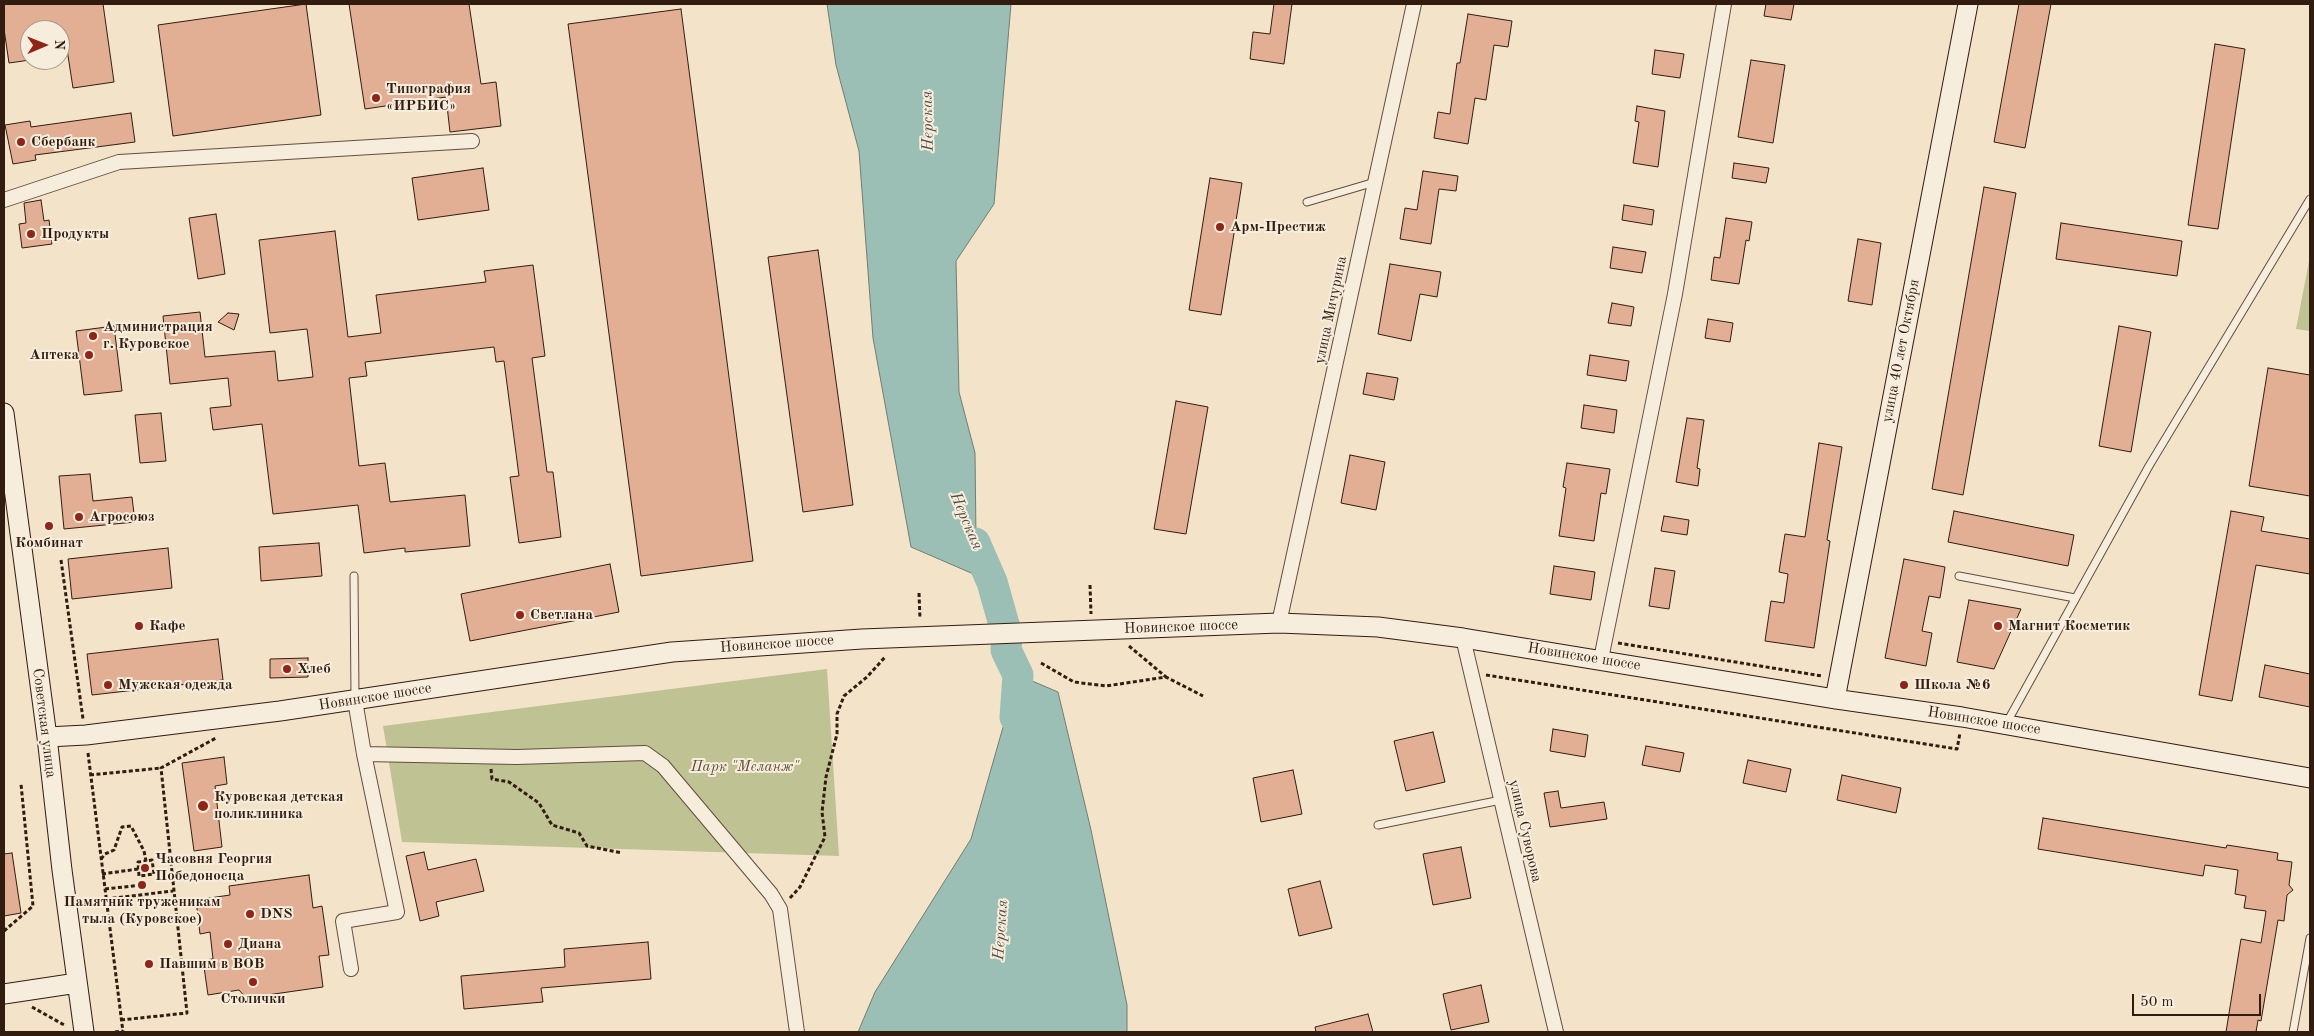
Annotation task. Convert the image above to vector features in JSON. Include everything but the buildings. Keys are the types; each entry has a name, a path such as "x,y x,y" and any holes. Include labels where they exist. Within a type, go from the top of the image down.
{"street":[{"name":"улица Мичурина","path":"1279,623 1414,4"},
{"path":"1603,650 1675,294 1724,4"},
{"name":"улица 40 лет Октября","path":"1834,698 1968,4"},
{"path":"4,200 119,162 472,142"},
{"name":"Советская улица","path":"4,413 77,983 77,1030"},
{"name":"Новинское шоссе","path":"47,737 86,735 233,718 672,652 920,632 1090,625 1279,623 1378,627 1463,638 1603,650 1834,698 2006,724 2310,778"},
{"name":"улица Суворова","path":"1463,638 1556,1032"},
{"path":"350,969 343,921 397,912 364,754 355,700"},
{"path":"364,754 491,756 645,753 663,766 771,894 780,908 797,1032"},
{"path":"4,994 77,983"}],"lane":[{"path":"1307,202 1375,182"},
{"path":"2006,724 2149,466 2310,199"},
{"path":"354,576 355,700"},
{"path":"1959,576 2075,598"},
{"path":"1378,826 1501,800"},
{"path":"2294,1032 2310,938"}],"path":[{"path":"61,560 86,735 123,1032 115,1032"},
{"path":"1090,585 1090,625"},
{"path":"919,594 920,632"},
{"path":"1129,646 1166,677 1203,696"},
{"path":"1603,650 1837,679"},
{"path":"780,908 800,887 825,837 822,812 826,777 837,734 837,714 844,696 889,654"},
{"path":"1041,663 1074,682 1106,686 1166,677"},
{"path":"1470,672 1957,750 1962,717"},
{"path":"90,775 161,768 218,736"},
{"path":"491,756 492,779 509,782 539,803 552,825 579,833 587,846 622,853"},
{"path":"121,1020 187,1013 161,768"},
{"path":"4,932 33,906 21,784"},
{"path":"100,859 105,854 114,850 122,827 130,826 144,851 146,861"},
{"path":"152,860 154,874 140,876 138,862 146,861 152,860"},
{"path":"102,874 138,869"},
{"path":"104,889 142,885"},
{"path":"106,899 173,891"},
{"path":"27,1004 77,1030"}],"green space":[{"path":"2310,256 2310,331 2296,329"},
{"name":"Парк \"Меланж\"","path":"827,669 839,856 402,842 383,726"}],"water":[{"path":"827,4 1011,4 994,204 956,261 959,392 975,453 976,539 992,582 911,547 873,338 859,151 836,65"},
{"path":"1018,675 1058,692 1091,830 1127,1005 1127,1032 858,1032 875,992 971,839"}],"waterway":[{"name":"Нерская","path":"975,543 992,582 1007,635 1006,650 1018,675 1015,717"}],"place":[{"name":"Типография «ИРБИС»","path":"376,98"},
{"name":"Сбербанк","path":"21,142"},
{"name":"Арм-Престиж","path":"1220,227"},
{"name":"Продукты","path":"31,234"},
{"name":"Администрация г. Куровское","path":"93,336"},
{"name":"Аптека","path":"89,355"},
{"name":"Агросоюз","path":"79,517"},
{"name":"Комбинат","path":"49,526"},
{"name":"Светлана","path":"520,615"},
{"name":"Кафе","path":"139,626"},
{"name":"Магнит Косметик","path":"1998,626"},
{"name":"Хлеб","path":"287,669"},
{"name":"Мужская одежда","path":"108,685"},
{"name":"Школа №6","path":"1904,685"},
{"name":"Куровская детская поликлиника","path":"203,806"},
{"name":"Часовня Георгия Победоносца","path":"145,868"},
{"name":"Памятник труженикам тыла (Куровское)","path":"142,885"},
{"name":"DNS","path":"250,914"},
{"name":"Диана","path":"228,944"},
{"name":"Павшим в ВОВ","path":"149,964"},
{"name":"Столички","path":"253,982"}]}
